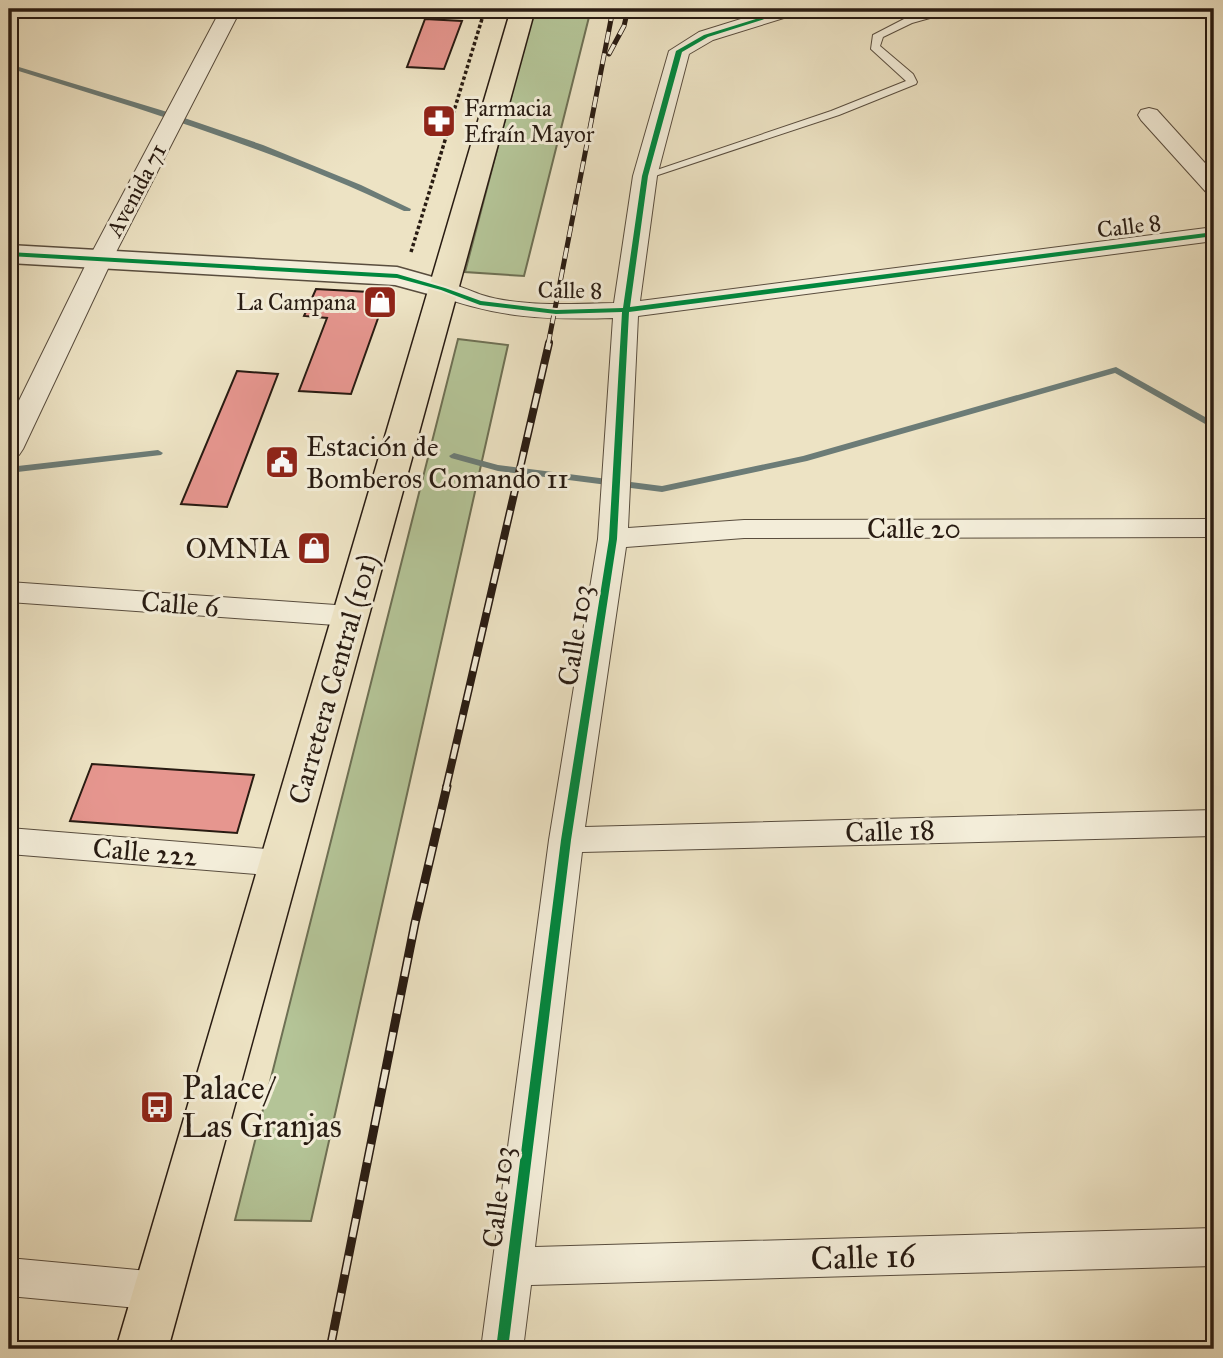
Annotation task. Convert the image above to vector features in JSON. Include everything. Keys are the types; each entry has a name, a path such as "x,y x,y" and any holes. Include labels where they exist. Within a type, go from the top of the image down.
{"main road":[{"name":"Carretera Central (101)","path":"142,1349 523,9"}],"street":[{"name":"Avenida 71","path":"9,449 101,258 231,9"},
{"name":"Calle 103","path":"502,1349 566,840 613,539 626,310 645,177 679,51 706,36 793,9"},
{"path":"1149,115 1214,187"},
{"name":"Calle 8","path":"9,254 403,278 480,303 556,313 626,310 1214,234"},
{"name":"Calle 20","path":"613,539 744,528 1214,528"},
{"name":"Calle 6","path":"9,592 350,616"},
{"name":"Calle 18","path":"566,840 1214,823"},
{"name":"Calle 222","path":"9,841 281,863"},
{"name":"Calle 16","path":"512,1267 1214,1247"},
{"path":"9,1277 159,1291"}],"lane":[{"path":"645,177 835,113 912,82 909,76 875,47 878,35 908,21 957,9"}],"path":[{"path":"403,278 485,9"}],"green space":[{"path":"534,9 591,9 524,276 465,272"},
{"path":"458,339 508,345 311,1221 235,1220"}],"building":[{"path":"425,19 462,21 444,69 407,67"},
{"path":"316,289 387,293 351,394 299,391 327,318 304,316"},
{"path":"237,371 278,374 227,507 181,504"},
{"path":"92,764 254,775 237,833 70,821"}],"waterway":[{"path":"9,66 211,129 310,166 407,209"},
{"path":"454,456 498,468 662,489 804,459 1116,370 1214,426"},
{"path":"9,470 158,453"}],"railway":[{"path":"548,345 613,9"},
{"path":"609,54 624,26 628,9"},
{"path":"446,788 549,343"},
{"path":"330,1349 415,923 447,786"}],"cycle path":[{"path":"502,1349 566,840 613,539 626,310 645,176 679,51 706,36 793,9"},
{"path":"9,254 397,276 480,303 556,312 626,310 1214,234"}],"place":[{"name":"Farmacia Efraín Mayor","path":"439,121"},
{"name":"La Campana","path":"380,302"},
{"name":"Estación de Bomberos Comando 11","path":"282,462"},
{"name":"OMNIA","path":"314,548"},
{"name":"Palace/ Las Granjas","path":"157,1107"}]}
